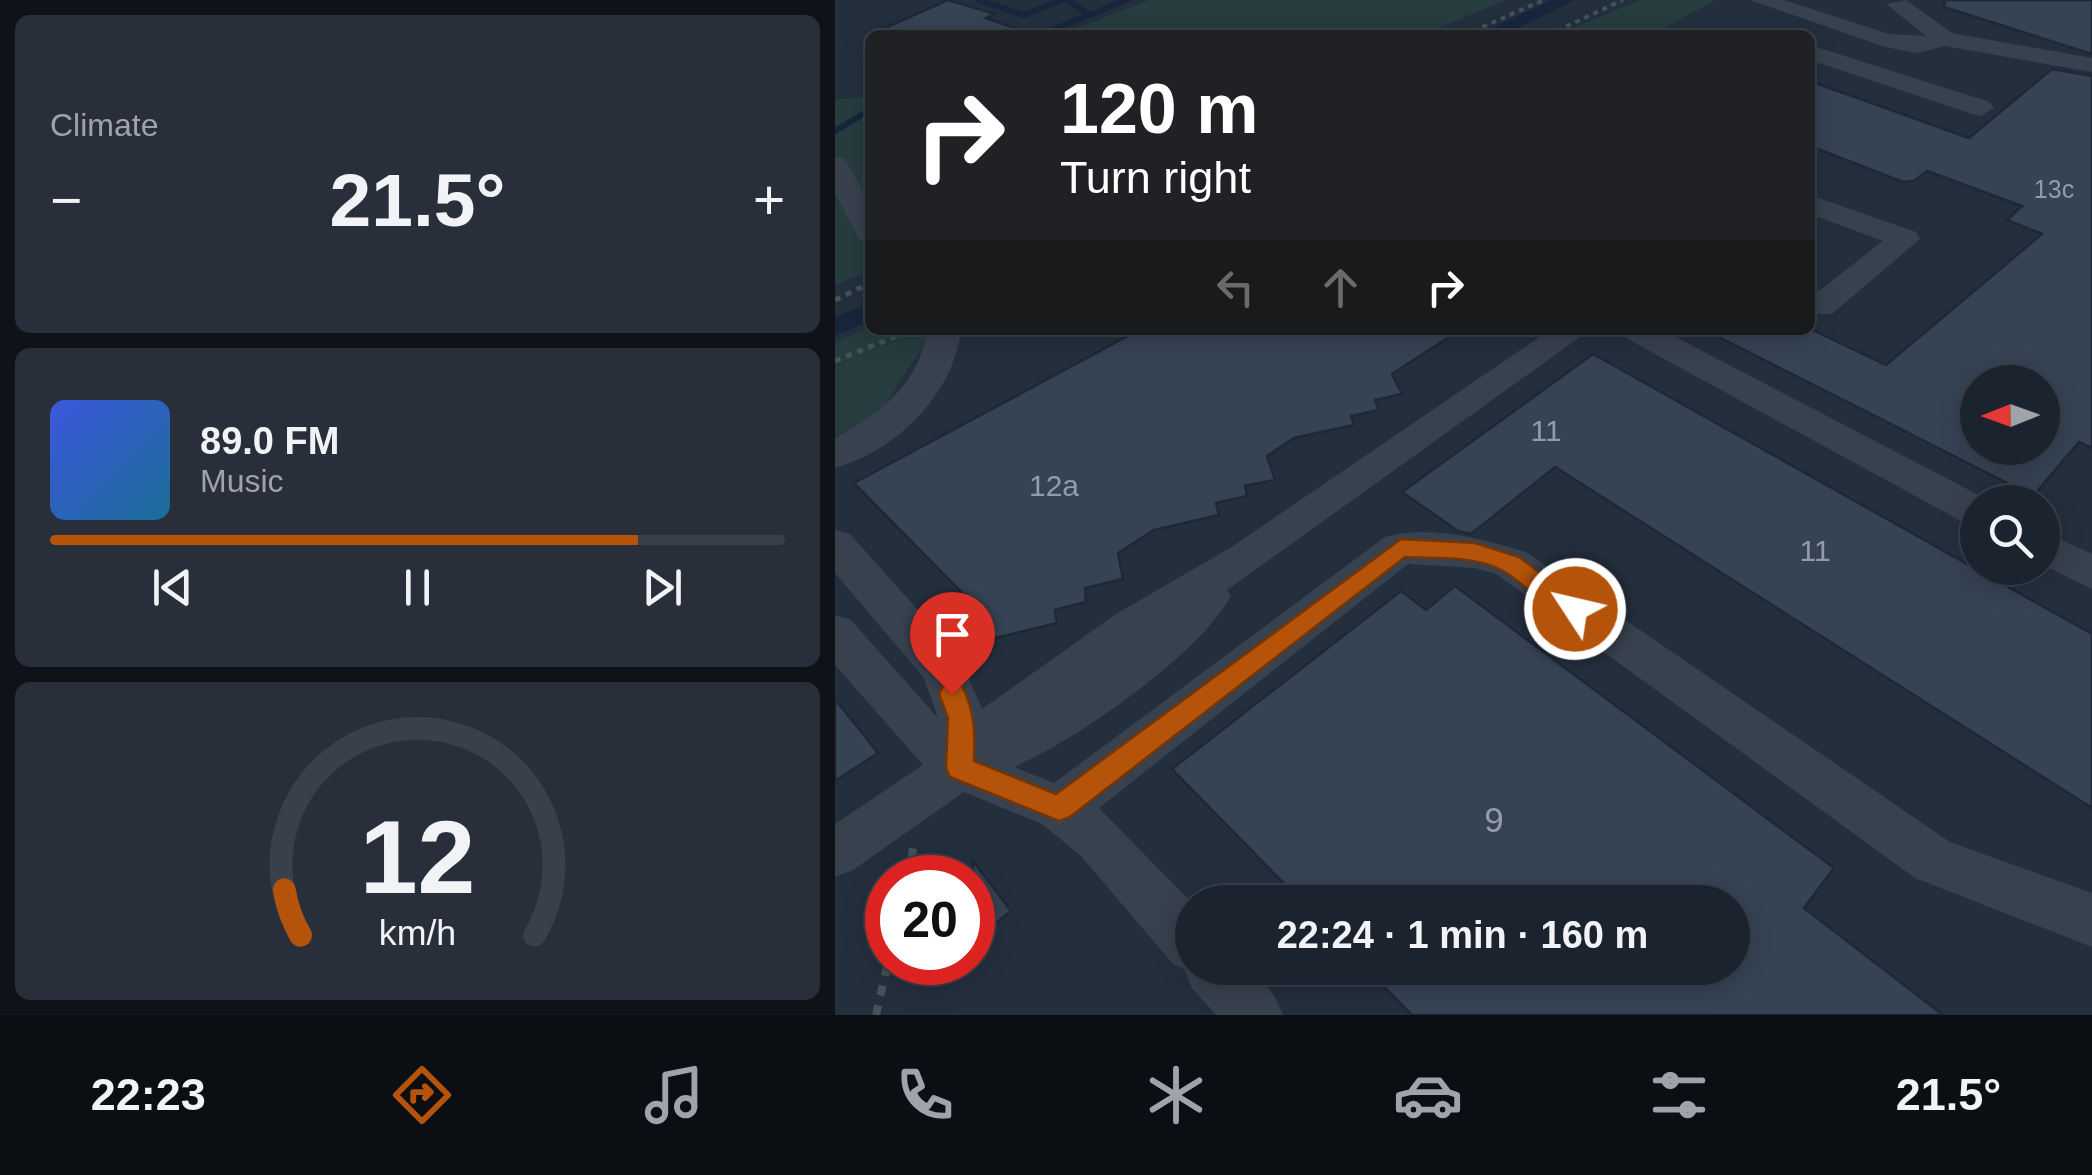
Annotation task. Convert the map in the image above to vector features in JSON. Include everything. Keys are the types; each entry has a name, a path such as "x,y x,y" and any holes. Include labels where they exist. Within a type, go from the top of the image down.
{"street":[{"path":"1761,0 1885,40 1917,46 1945,38 2092,64"},
{"path":"1895,1 1945,38"},
{"path":"1815,54 1981,108"},
{"path":"835,165 865,223"},
{"path":"1815,206 1905,239 1820,307 1815,305"},
{"path":"835,455 897,416 917,396 942,356 944,335"},
{"path":"835,853 959,768 1030,738 1157,650 1245,559 1566,335"},
{"path":"1645,335 1960,503"},
{"path":"835,545 943,669 962,718 959,768"},
{"path":"1059,808 1401,548 1475,552 1511,563 1933,861 2092,920"},
{"path":"2060,555 2092,573"},
{"path":"835,632 915,727 959,768 1059,808 1099,839 1175,925"},
{"path":"1228,985 1254,1015"}],"path":[{"path":"1475,30 1544,0"},
{"path":"1559,30 1623,0"},
{"path":"835,300 865,286"},
{"path":"835,361 899,335"},
{"path":"877,1015 883,985"}],"green space":[{"path":"1149,0 1506,0 1434,30 1073,30"},
{"path":"1641,0 1716,0 1661,30 1568,30"},
{"path":"865,97 865,272 835,285 835,99"},
{"path":"865,328 865,335 925,335 927,339 882,410 835,437 835,343"}],"building":[{"path":"948,0 995,14 986,18 1020,30 880,30"},
{"path":"1945,0 2092,0 2092,54 1944,7"},
{"path":"2052,69 2092,76 2092,448 2079,442 2060,464 2060,365 1960,365 1960,459 1715,335 1815,335 1815,331 1886,365 2042,234 2007,220 2022,206 1927,171 1914,181 1903,182 1815,148 1815,83 1969,138"},
{"path":"1130,335 1452,335 1392,374 1402,394 1375,400 1379,410 1351,416 1354,425 1294,438 1267,456 1275,480 1245,486 1247,496 1216,503 1219,515 1154,530 1118,553 1123,579 1085,588 1086,602 1055,610 1057,623 983,641 957,614 973,604 854,483"},
{"path":"1593,354 1960,560 1960,585 2005,585 2092,634 2092,808 1555,467 1471,534 1458,531 1402,492"},
{"path":"1972,465 2059,465 2042,485 2011,485"},
{"path":"1455,586 1834,868 1804,908 1943,1015 1412,1015 1382,985 1750,985 1750,885 1285,885 1172,769 1401,591 1426,610"},
{"path":"835,699 878,753 835,781"},
{"path":"995,890 1011,911 995,924"}],"waterway":[{"path":"979,0 1024,15 1062,0"},
{"path":"1067,0 1089,15"},
{"path":"1052,30 1127,0"},
{"path":"1499,30 1566,0"},
{"path":"835,131 865,113"},
{"path":"835,327 865,313"}],"route":[{"path":"952,694 962,718 959,768 1059,808 1401,548 1475,552 1511,563 1575,609"}]}
